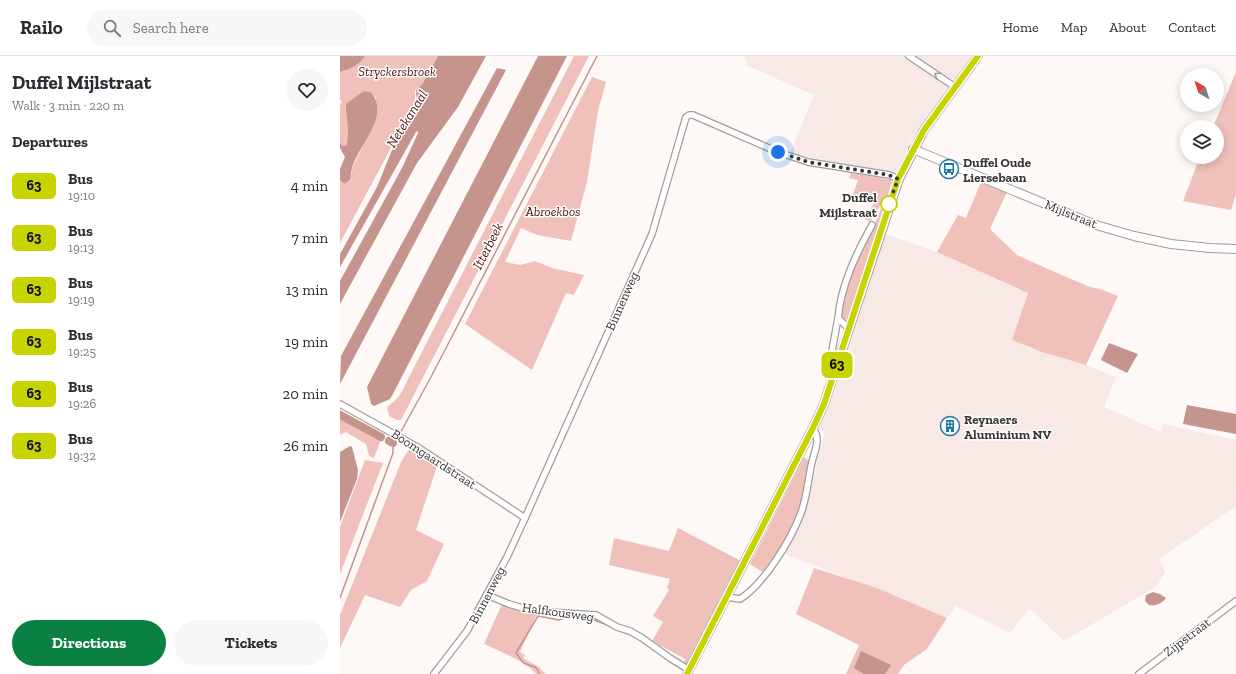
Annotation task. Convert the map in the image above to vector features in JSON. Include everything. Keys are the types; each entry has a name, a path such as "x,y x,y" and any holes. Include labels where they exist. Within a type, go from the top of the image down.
{"main road":[{"path":"688,672 824,404 898,179 913,149 936,112 978,56"},
{"name":"Mijlstraat","path":"913,149 1096,225 1134,236 1172,244 1236,249"}],"street":[{"path":"909,56 954,87"},
{"name":"Binnenweg","path":"434,674 467,631 487,595 525,518 652,234 686,117 693,115 778,152 808,162 889,175 898,179"},
{"path":"832,350 844,286 855,257 872,226"},
{"path":"838,318 849,329"},
{"name":"Boomgaardstraat","path":"340,404 419,448 525,518"},
{"path":"727,597 740,600 747,595 777,559 789,538 801,513 818,438 813,428"},
{"name":"Halfkousweg","path":"487,595 509,604 533,611 596,615 617,627 630,631 642,638 688,672"},
{"name":"Zijpstraat","path":"1139,674 1236,601"}],"shaded area":[{"path":"340,56 365,56 354,66 340,72"},
{"path":"438,56 486,56 458,107 417,163 340,304 340,281 402,168 418,131 416,132 340,267 340,254 377,187 392,150 417,104 416,90 423,83"},
{"path":"538,56 567,56 394,392 390,399 374,406 371,404 367,387"},
{"path":"744,56 971,56 910,142 897,173 841,164 790,153 814,95 748,66"},
{"path":"497,68 506,70 340,384 341,356"},
{"path":"364,91 371,92 376,101 376,119 353,165 350,180 344,184 340,180 340,169 345,157 340,148 340,142 342,146 347,145 348,129 346,104"},
{"path":"885,234 937,252 1028,293 1012,340 1042,352 1086,365 1116,377 1104,407 1161,432 1163,424 1236,440 1236,506 1159,559 1165,572 1157,586 1064,641 1029,608 1010,633 956,606 947,618 877,588 870,587 785,554 800,525 825,433 819,428"},
{"path":"1109,343 1138,354 1127,373 1101,360"},
{"path":"1187,405 1236,414 1236,434 1183,424"},
{"path":"350,446 352,447 358,470 357,479 340,522 340,452"},
{"path":"1153,592 1166,598 1158,604 1149,605 1145,601 1146,595"},
{"path":"861,651 891,665 885,674 864,674 854,668"}],"green space":[{"name":"Stryckersbroek","path":"365,56 438,56 423,83 415,90 415,103 340,243 340,180 344,184 350,180 353,166 373,126 376,98 371,92 364,91 346,110 348,129 347,145 342,146 340,142 340,105 342,101 340,100 340,72 354,66"},
{"path":"574,56 589,56 401,420 397,420 389,416 387,407 400,395"},
{"path":"1236,72 1236,194 1231,210 1183,201 1197,164 1224,164 1224,120 1216,120 1219,112 1224,112 1224,101"},
{"name":"Abroekbos","path":"592,77 606,82 598,111 587,182 571,241 537,235 521,228 505,262 520,265 535,261 552,268 584,275 574,295 566,293 532,370 465,324"},
{"path":"851,173 891,180 893,186 848,320 842,319 841,314 843,298 855,262 872,231 882,203 870,222 864,218 874,204 853,195 858,180 849,178"},
{"path":"981,182 1007,192 990,229 1017,255 1090,287 1118,296 1086,365 1042,352 1012,340 1028,293 937,252 958,215 966,218"},
{"path":"340,410 383,434 374,458 369,456 366,444 346,432 340,435"},
{"path":"411,446 438,463 416,530 444,544 427,581 411,590 400,607 365,595 340,648 340,615 401,462"},
{"path":"804,457 811,462 800,507 781,547 762,572 750,564"},
{"path":"365,460 383,463 340,574 340,527"},
{"path":"678,528 741,561 687,665 684,664 685,659 652,641 663,622 653,616 669,590 667,588 670,579 609,565 614,538 669,551"},
{"path":"814,568 877,588 947,618 927,649 904,665 898,674 846,674 859,645 796,614"},
{"path":"502,604 537,614 520,652 525,655 523,658 539,667 545,674 536,674 520,661 484,644"}],"waterway":[{"name":"Itterbeek","path":"399,435 431,377 597,56"},
{"path":"340,415 381,437"},
{"path":"340,598 393,453 393,443 397,438"},
{"name":"Itterbeek","path":"389,441 393,443"},
{"path":"539,674 536,668 524,663 516,653 538,616 559,620 567,617 589,618 610,626"},
{"path":"620,631 628,634"}],"bus line":[{"name":"63","path":"687,674 740,574 824,404 898,179 924,130 978,56"}],"place":[{"name":"Duffel Oude Liersebaan","path":"949,169"},
{"name":"Duffel Mijlstraat","path":"889,204"},
{"name":"Reynaers Aluminium NV","path":"950,426"}],"route":[{"path":"778,152 808,162 889,175 898,179 889,204"}],"water label":[{"name":"Netekanaal","path":"407,119"}]}
